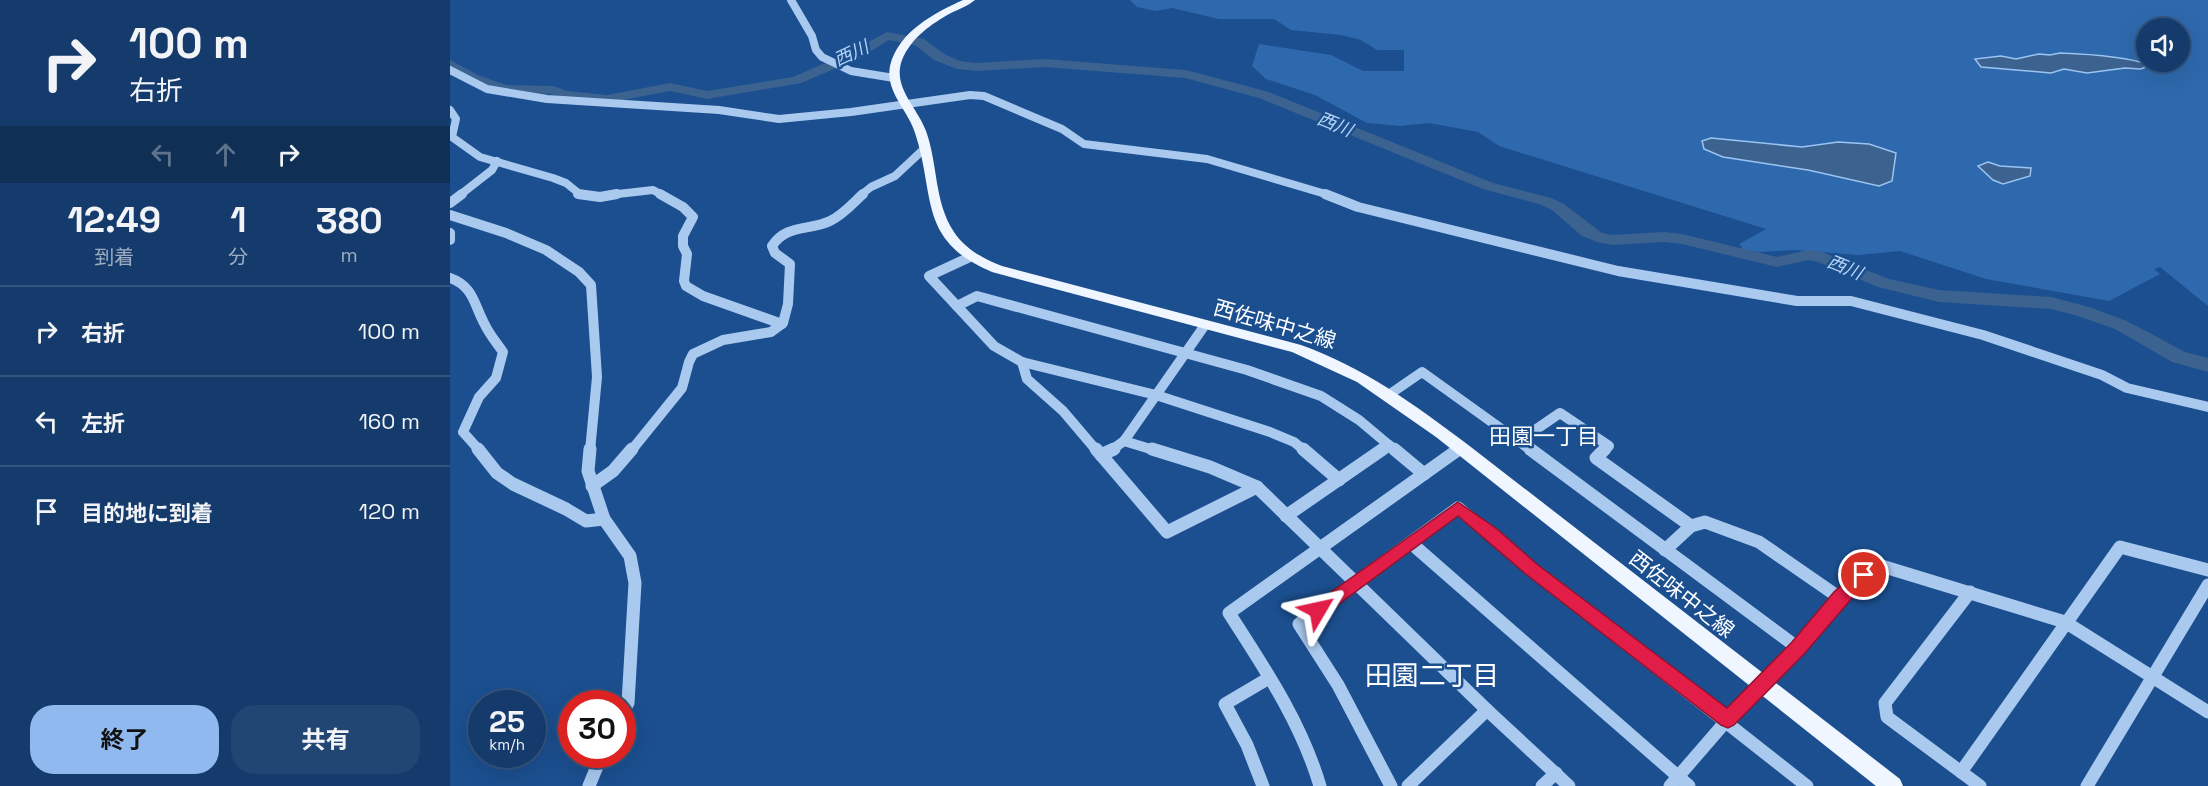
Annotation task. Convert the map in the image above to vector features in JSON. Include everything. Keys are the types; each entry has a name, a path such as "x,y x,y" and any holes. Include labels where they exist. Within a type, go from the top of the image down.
{"main road":[{"path":"894,78 895,65 911,38 944,14 970,0"},
{"name":"西佐味中之線","path":"894,78 904,103 914,118 925,148 939,216 946,231 970,257 997,269 1326,358 1390,394 1893,786"}],"street":[{"path":"791,0 795,12 812,35 816,50 822,56 849,70 894,78"},
{"path":"450,70 487,89 547,99 719,110 762,118 814,117 904,103 970,95 984,96 1062,129 1084,144 1207,159 1318,191 1358,207 1618,271 1797,301 1851,301 1983,335 2102,375 2127,388 2208,407"},
{"path":"450,110 456,119 452,137 480,157 528,169 566,183 582,196 600,197 653,190 684,207 693,217 683,236 683,246 687,254 684,281 686,286 703,296 782,324"},
{"path":"592,486 609,477 636,447 656,416 684,384 688,363 695,352 725,339 767,333 782,324 787,316 790,264 775,253 772,246 775,239 793,229 825,223 835,218 871,187 890,179 903,170 925,148"},
{"path":"450,203 492,170 497,161"},
{"path":"450,215 521,238 574,269 591,285 597,377 588,471 604,519 630,556 635,583 628,690"},
{"path":"450,233 450,240"},
{"path":"970,257 930,276 994,346 1022,363 1156,395 1217,413 1294,442 1339,480"},
{"path":"450,278 459,280 475,295 484,324 503,352 496,378 479,397 463,432 470,436 476,449 501,476 538,497 569,508 586,521 604,519"},
{"path":"957,306 977,296 1247,370 1321,396 1359,420 1424,474"},
{"path":"1101,455 1115,449 1124,441 1205,325"},
{"path":"1022,363 1027,379 1063,411 1167,532 1257,486"},
{"path":"1390,394 1422,372 1798,648"},
{"path":"1518,441 1560,412 1609,446 1596,458 1691,526"},
{"path":"1124,441 1210,467 1257,486 1486,710 1569,786"},
{"path":"1286,516 1389,445"},
{"path":"1320,786 1315,766 1292,714 1229,613 1461,448"},
{"path":"1391,786 1338,684 1299,624 1458,508 1491,533 1532,570 1728,719 1807,786"},
{"path":"1665,550 1691,526 1705,522 1759,542 1840,597"},
{"path":"1411,543 1679,783 1728,719 1798,648 1840,597 1875,564 2065,622 2208,712"},
{"path":"1961,772 2120,547 2208,570"},
{"path":"2087,786 2208,585"},
{"path":"1970,592 1885,703 1887,717 1980,786"},
{"path":"1263,786 1247,746 1225,704 1269,678"},
{"path":"1408,786 1486,710"},
{"path":"589,786 596,768"},
{"path":"1542,786 1556,773"}],"shaded area":[{"path":"1130,0 2208,0 2208,306 2160,267 2154,269 2160,274 2109,301 1986,279 1900,251 1858,255 1796,250 1759,252 1744,250 1739,244 1766,229 1499,146 1478,132 1429,123 1400,126 1367,123 1315,95 1266,79 1252,66 1259,44 1331,55 1363,71 1404,71 1404,50 1377,50 1361,40 1341,35 1291,30 1274,19 1219,19 1172,8 1156,11 1137,7"},
{"path":"2060,53 2118,58 2136,61 2136,69 2087,73 2064,69 2051,73 1981,67 1975,59 2001,56 2016,59 2039,54"},
{"path":"1711,138 1802,147 1838,142 1869,144 1896,153 1892,181 1879,186 1808,170 1723,157 1704,149 1702,141"},
{"path":"1988,162 2000,166 2031,168 2030,176 2003,184 1993,180 1978,166"}],"waterway":[{"name":"西川","path":"450,64 473,78 504,89 554,90 564,95 607,99 670,87 707,95 796,80 855,55 887,36 919,42 939,57 957,65 976,67 1044,63 1186,74 1264,95 1488,186 1545,201 1558,207 1597,237 1612,240 1664,237 1682,239 1777,262 1808,255 1822,257 1884,283 1939,296 2051,303 2083,311 2121,325 2179,357 2208,365"}],"district":[{"name":"田園一丁目","path":"1544,436"},
{"name":"田園二丁目","path":"1432,675"}],"route":[{"path":"1318,610 1458,508 1491,533 1532,570 1728,719 1798,648 1840,597 1864,575"}]}
